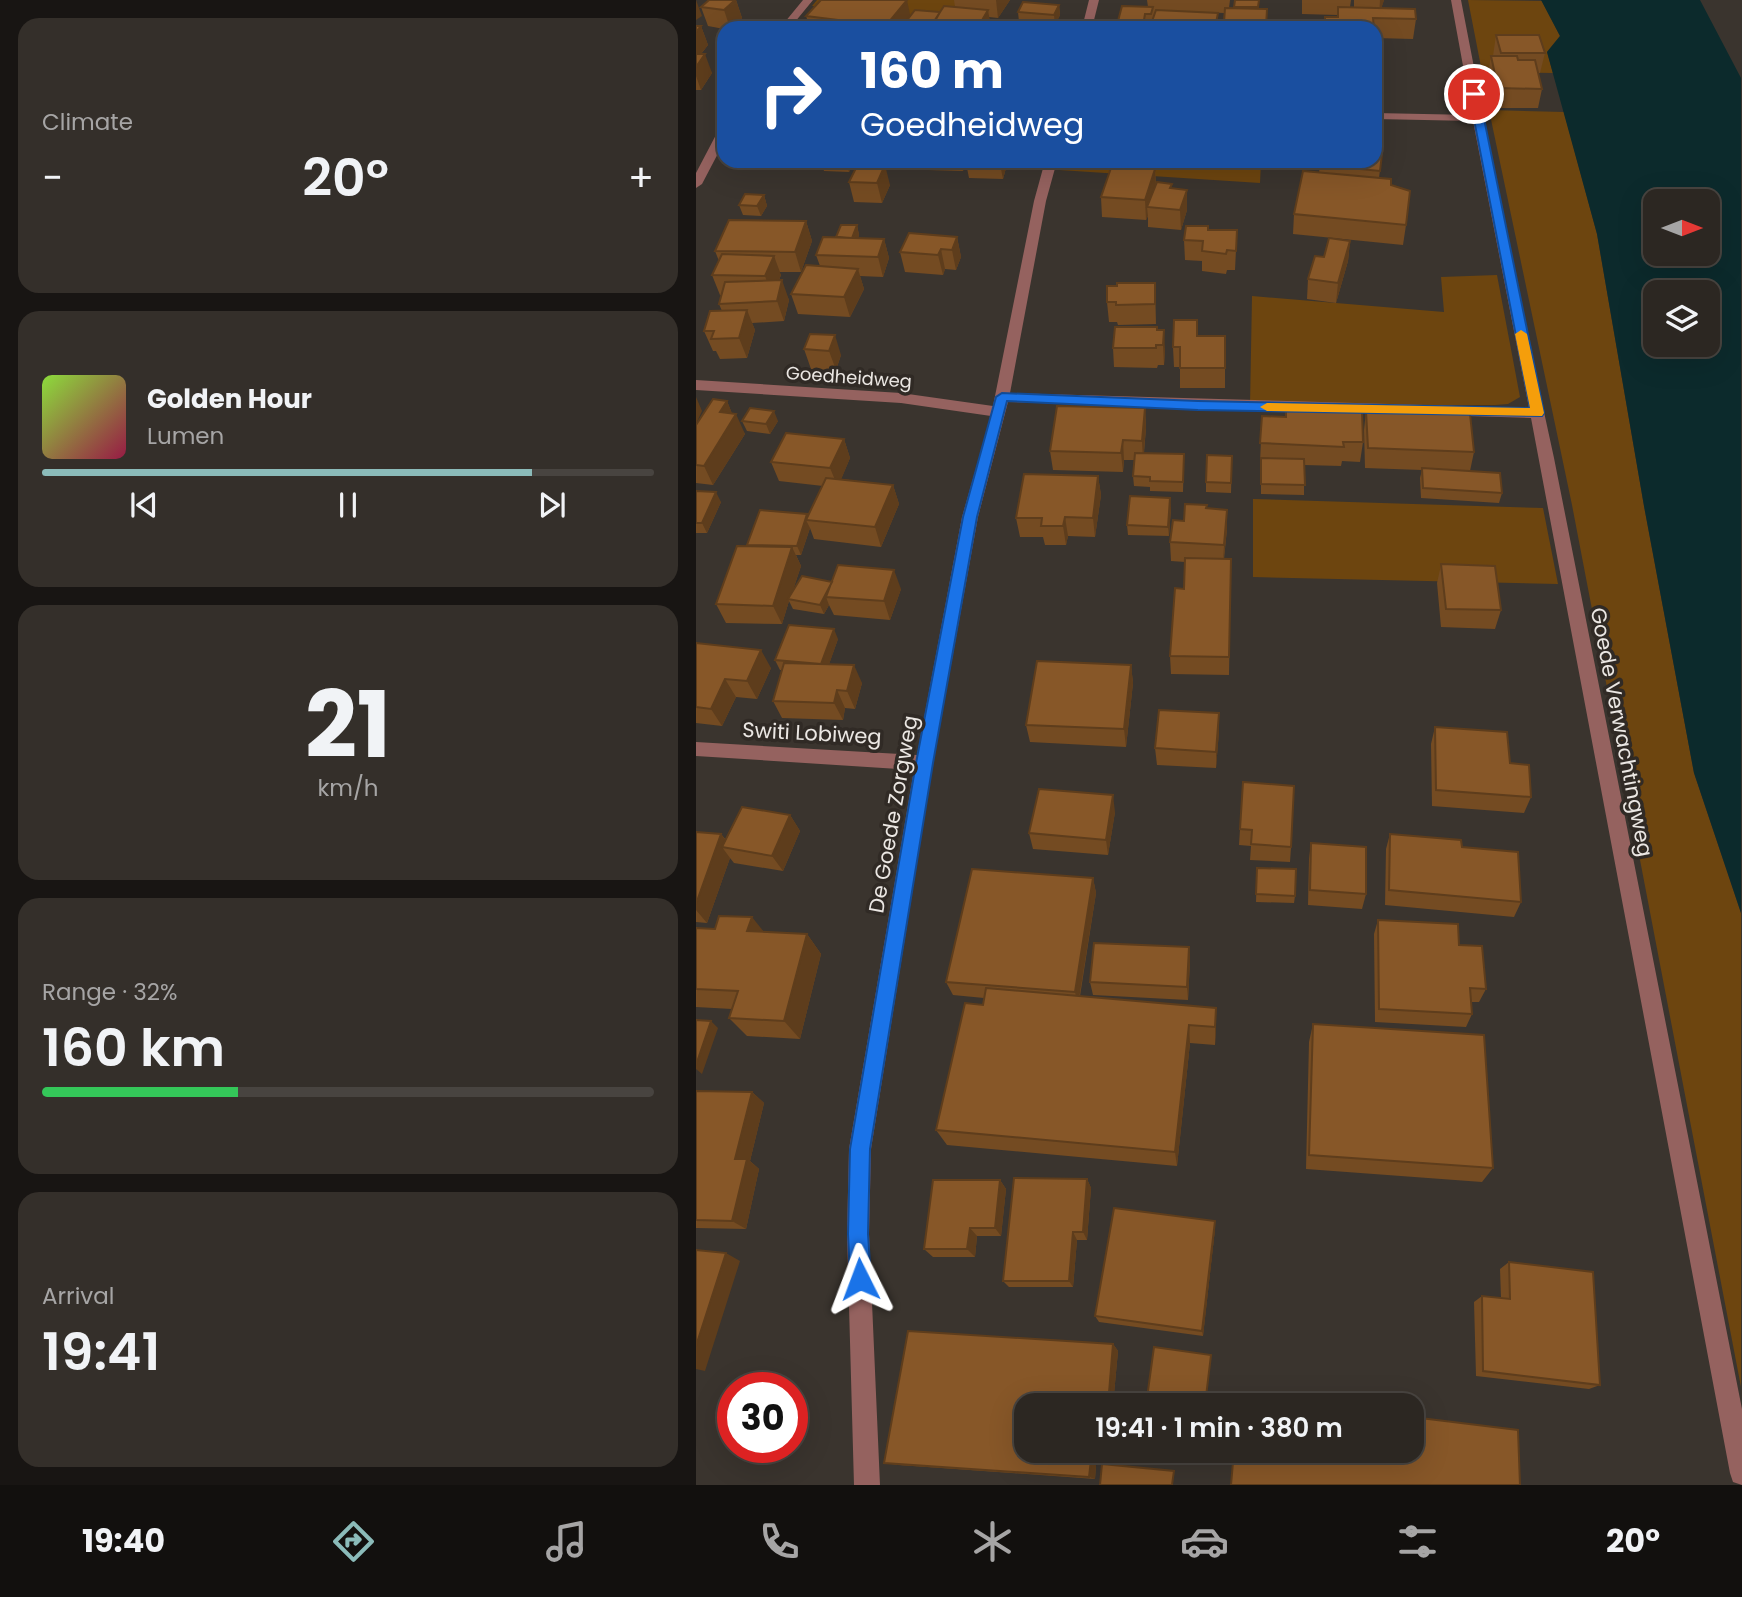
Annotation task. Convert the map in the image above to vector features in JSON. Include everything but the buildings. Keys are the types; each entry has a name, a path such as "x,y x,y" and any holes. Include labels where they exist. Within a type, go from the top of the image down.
{"street":[{"path":"790,21 807,0"},
{"path":"1089,21 1094,0"},
{"name":"Goede Verwachtingweg","path":"1456,0 1741,1473"},
{"path":"1382,116 1479,118"},
{"path":"696,184 717,144"},
{"name":"De Goede Zorgweg","path":"867,1485 858,1234 860,1149 925,763 970,517 1001,405 1040,201 1049,168"},
{"name":"Goedheidweg","path":"696,385 1001,405 1198,405 1537,413"},
{"name":"Switi Lobiweg","path":"696,749 925,763"}],"shaded area":[{"path":"817,0 957,0 949,21 812,6"},
{"path":"1468,0 1542,1 1560,36 1547,52 1553,73 1482,72"},
{"path":"1489,110 1564,112 1597,234 1694,773 1741,913 1741,1387 1572,505"},
{"path":"1060,168 1261,168 1260,183 1059,170"},
{"path":"1497,275 1520,397 1508,404 1250,406 1252,296 1444,312 1441,277"},
{"path":"1253,499 1543,508 1558,584 1253,577"}],"water":[{"path":"1541,0 1700,0 1741,78 1741,913 1694,773 1597,234 1547,52 1560,36"}],"slow traffic":[{"path":"1267,407 1537,413 1521,334"}],"route":[{"path":"860,1279 860,1149 925,763 970,517 1002,397 1198,405 1537,413 1474,94"}]}
